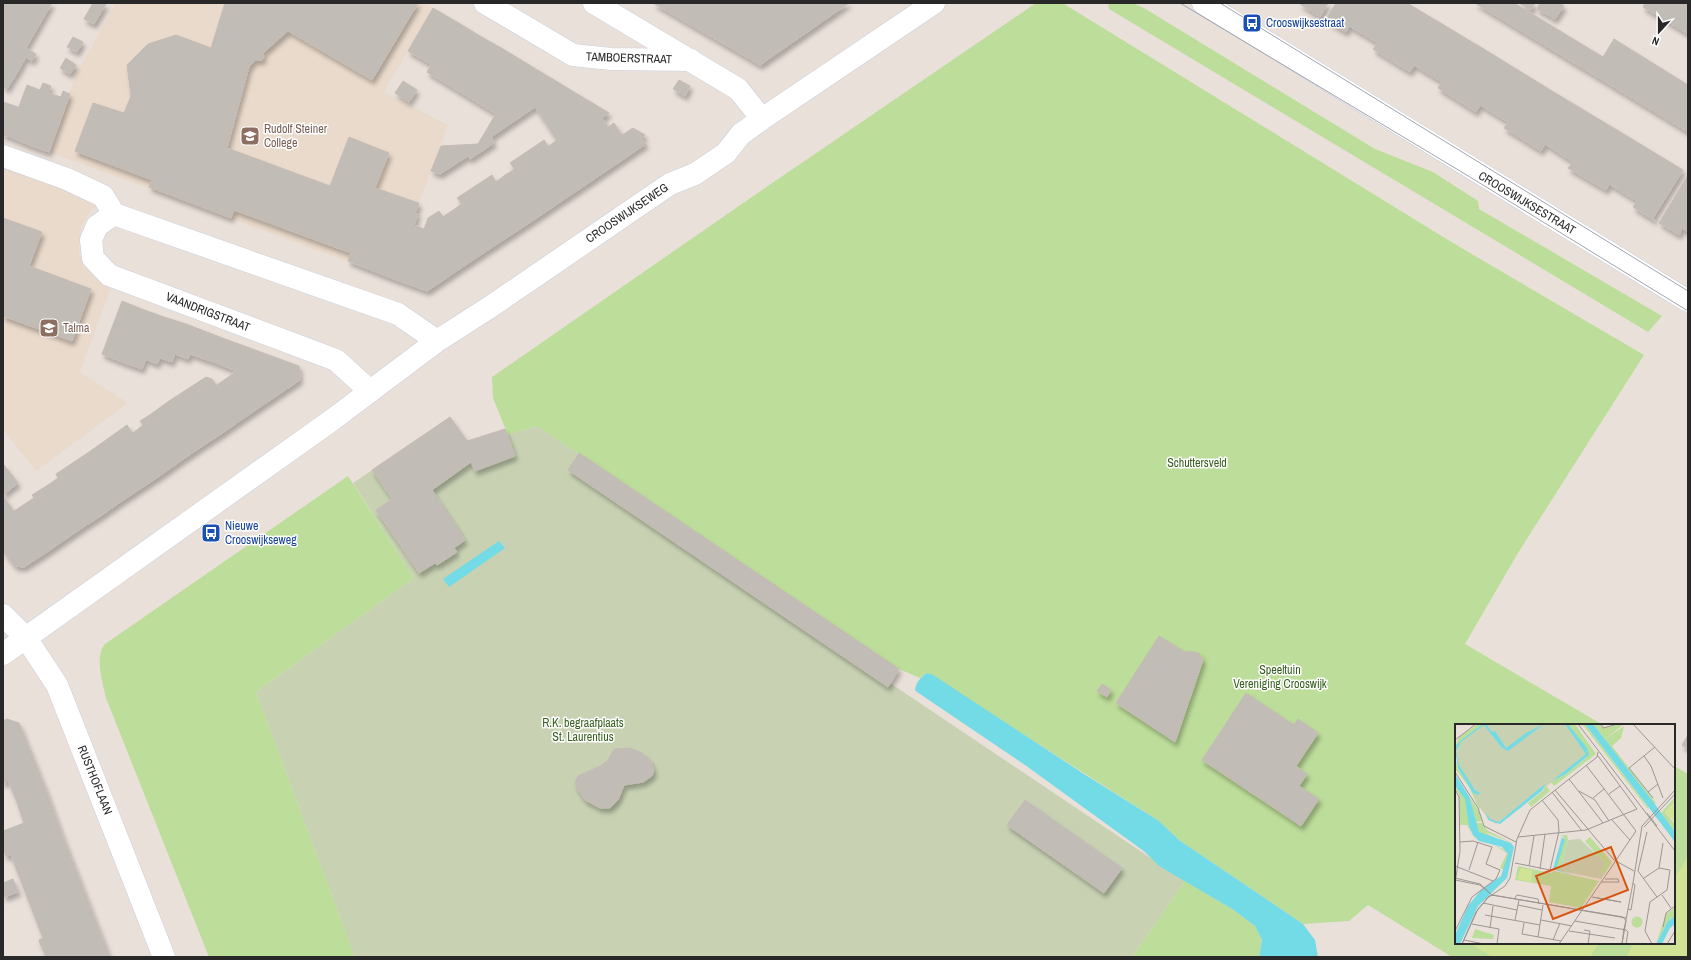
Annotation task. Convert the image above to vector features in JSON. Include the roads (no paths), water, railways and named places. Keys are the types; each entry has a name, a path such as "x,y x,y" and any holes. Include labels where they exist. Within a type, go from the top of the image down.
{"street":[{"name":"TAMBOERSTRAAT","path":"485,3 573,55 611,59 691,60"},
{"name":"TAMBOERSTRAAT","path":"594,3 738,89 762,119"},
{"name":"CROOSWIJKSEWEG","path":"437,341 490,307 670,184 695,174 712,163 726,153 741,134 934,3"},
{"name":"CROOSWIJKSESTRAAT","path":"1203,3 1688,301"},
{"path":"3,156 67,179 103,196 114,214 398,314 437,341 332,420 3,654"},
{"name":"VAANDRIGSTRAAT","path":"114,214 98,226 91,240 93,258 109,275 336,360 370,391"},
{"name":"RUSTHOFLAAN","path":"3,615 26,638 57,685 164,957"}],"water":[{"path":"499,541 505,548 449,587 443,579"},
{"path":"927,673 933,675 1084,774 1159,821 1179,840 1303,924 1315,940 1318,957 1259,957 1262,940 1255,926 1232,909 1159,866 1145,852 1025,765 917,692 915,690 918,682"}],"tram line":[{"path":"1180,3 1465,174 1688,311"},
{"path":"1220,3 1688,291"}],"place":[{"name":"Crooswijksestraat","path":"1252,23"},
{"name":"Rudolf Steiner College","path":"250,136"},
{"name":"Talma","path":"49,328"},
{"name":"Nieuwe Crooswijkseweg","path":"211,533"}],"park label":[{"name":"Schuttersveld","path":"1197,463"},
{"name":"Speeltuin Vereniging Crooswijk","path":"1280,677"},
{"name":"R.K. begraafplaats St. Laurentius","path":"583,730"}]}
